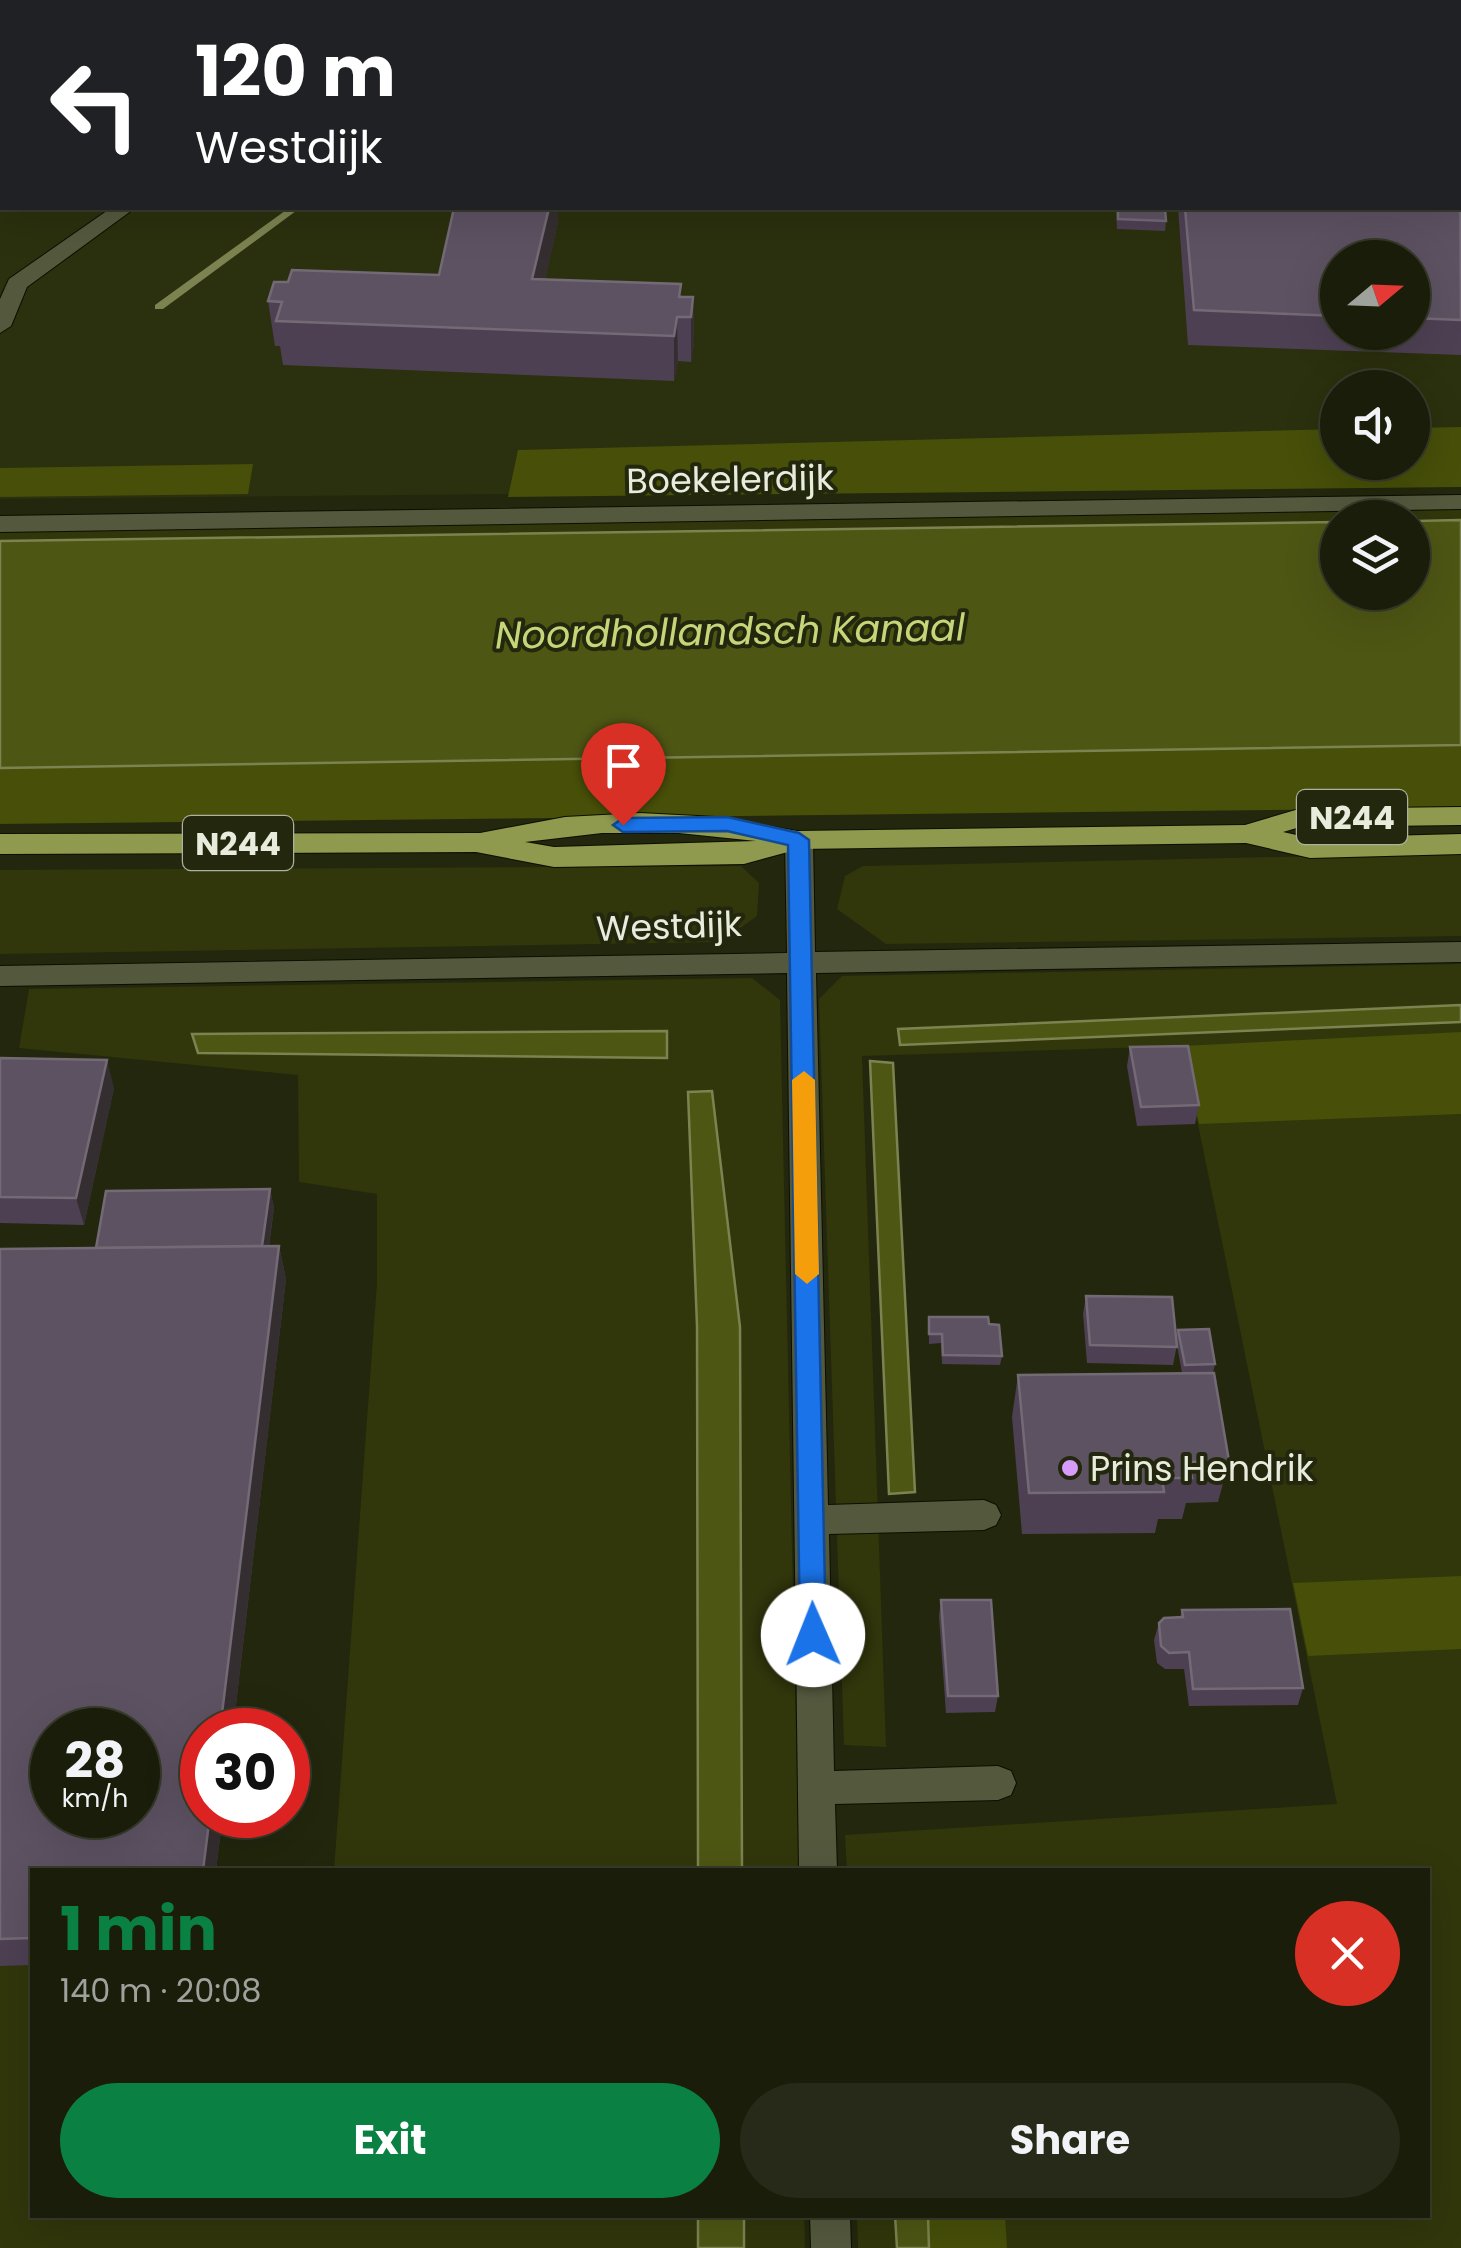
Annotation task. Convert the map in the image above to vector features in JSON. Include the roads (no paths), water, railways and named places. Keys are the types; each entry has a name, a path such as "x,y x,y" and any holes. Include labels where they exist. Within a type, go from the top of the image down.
{"main road":[{"name":"Westdijk","path":"1246,834 1299,818 1461,816"},
{"name":"Westdijk","path":"0,844 476,842 554,857 744,854 799,840 1246,834 1310,848 1461,844"}],"street":[{"path":"0,326 9,283 121,210"},
{"name":"Boekelerdijk","path":"0,524 1461,502"},
{"path":"799,840 818,1868"},
{"name":"Westdijk","path":"1,980 802,960 1461,952"},
{"path":"811,1520 984,1515"},
{"path":"816,1788 998,1784"},
{"path":"830,2218 831,2248"}],"water":[{"name":"Noordhollandsch Kanaal","path":"1461,520 1461,745 0,768 0,541 1320,522 1320,610 1430,610 1430,521"},
{"path":"1461,1005 1461,1022 900,1045 898,1029"},
{"path":"667,1031 667,1058 198,1053 192,1034"},
{"path":"870,1061 893,1063 915,1492 889,1494"},
{"path":"712,1091 740,1327 742,1868 698,1868 697,1326 688,1092"},
{"path":"698,2218 744,2218 744,2248 698,2248"},
{"path":"895,2218 928,2218 929,2248 897,2248"}],"waterway":[{"path":"159,307 292,210"}],"place":[{"name":"Prins Hendrik","path":"1070,1468"}]}
